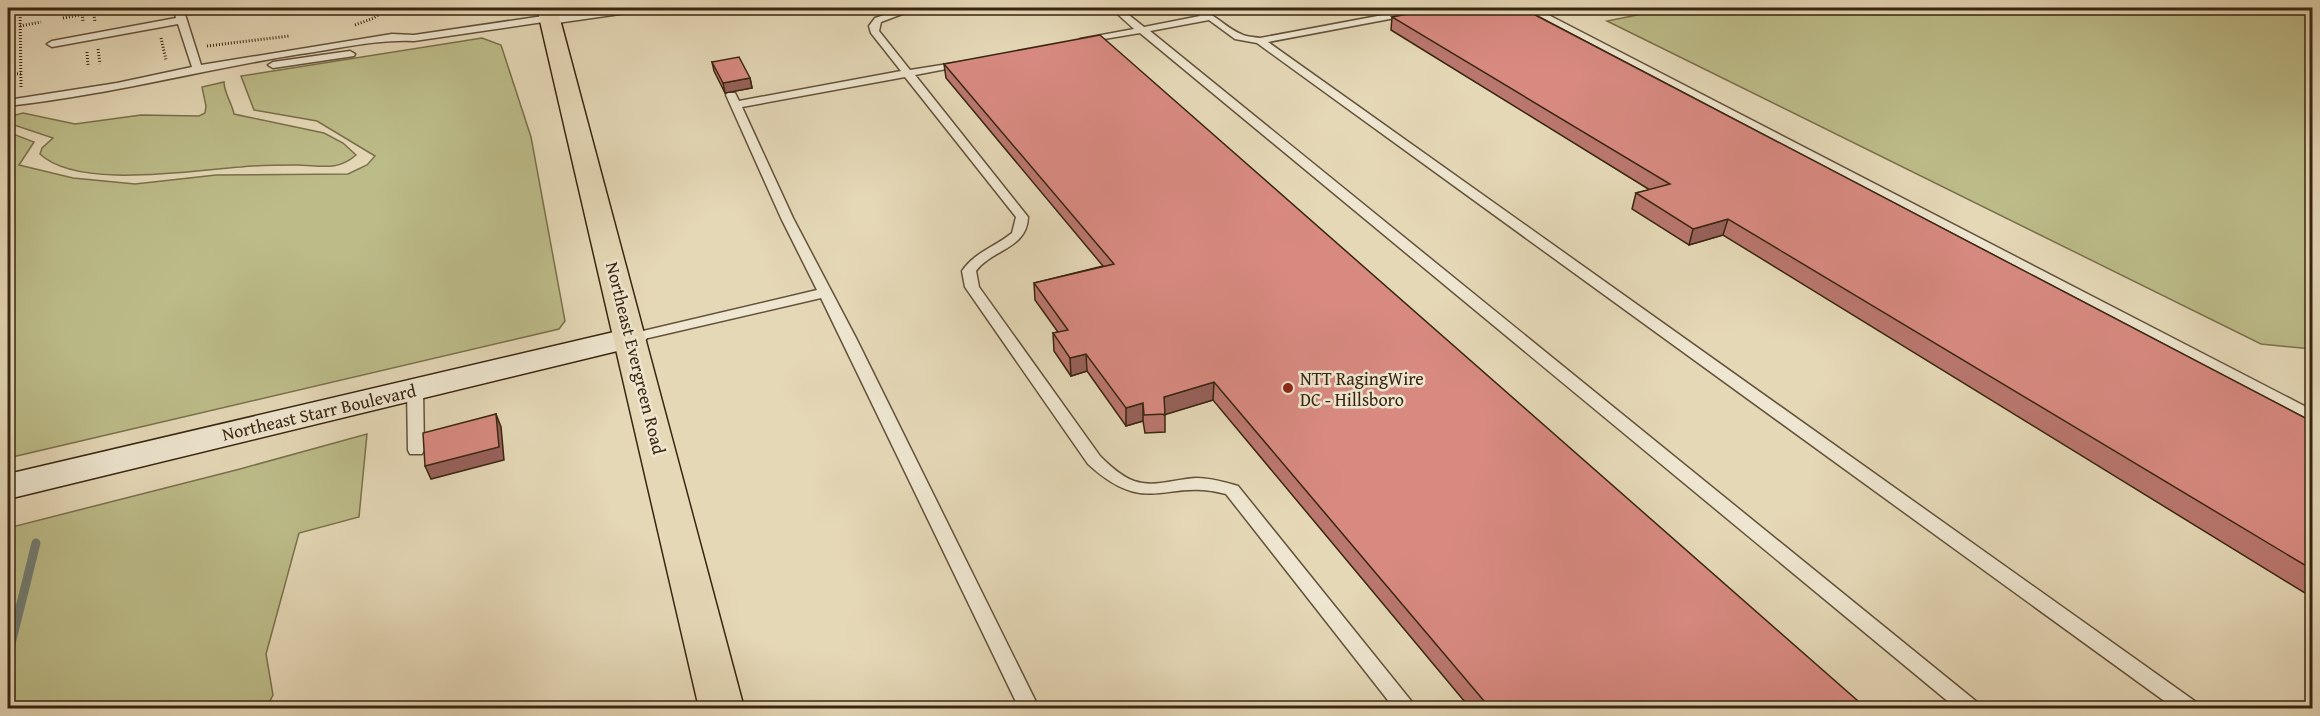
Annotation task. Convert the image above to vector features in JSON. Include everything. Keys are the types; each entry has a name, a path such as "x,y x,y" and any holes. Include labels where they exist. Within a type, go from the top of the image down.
{"main road":[{"name":"Northeast Evergreen Road","path":"549,13 722,708"}],"street":[{"path":"549,13 620,8"},
{"name":"Northeast Starr Boulevard","path":"8,487 631,338"}],"lane":[{"path":"178,8 198,71"},
{"path":"913,8 878,20 874,31 1022,217 1023,225 1018,236 987,252 973,264 969,271 972,287 1094,460 1116,481 1140,490 1170,489 1200,483 1218,484 1232,490 1405,708"},
{"path":"1115,8 1970,708"},
{"path":"1189,8 1210,12 1238,37 1260,41 1432,8"},
{"path":"1529,8 2313,416"},
{"path":"1076,42 1142,30 1210,12"},
{"path":"8,102 198,71 227,72 290,58 376,49 414,38 549,13"},
{"path":"52,44 182,20"},
{"path":"1260,41 2189,708"},
{"path":"975,61 734,100 787,218 849,338 1029,708"},
{"path":"631,338 824,293"},
{"path":"415,389 416,450"}],"path":[{"path":"8,15 20,8"},
{"path":"20,8 21,94"},
{"path":"349,27 374,18 388,8"},
{"path":"63,18 112,9"},
{"path":"20,26 41,22"},
{"path":"213,45 297,35"},
{"path":"8,73 21,74"}],"green space":[{"path":"1672,8 2312,8 2312,349 2261,344 1607,21"},
{"path":"482,38 501,45 531,137 565,321 559,329 8,458 8,132 34,142 19,165 73,178 135,184 216,175 348,174 367,165 375,156 317,121 254,110 241,76"},
{"path":"224,82 234,114 324,133 343,143 356,155 335,166 262,165 166,174 108,175 81,172 58,165 40,154 42,148 53,138 8,123 8,117 23,113 75,124 141,115 199,116 205,113 206,106 202,87"},
{"path":"367,434 359,517 299,533 266,654 273,695 266,708 8,708 8,528"}],"building":[{"path":"1441,8 1522,8 2313,422 2313,570 1728,219 1693,229 1636,193 1670,184 1392,17"},
{"name":"NTT RagingWire DC - Hillsboro","path":"1100,35 1866,708 1490,708 1214,382 1164,397 1165,414 1144,415 1143,403 1126,408 1086,354 1070,358 1053,333 1068,330 1034,283 1114,264 944,64"},
{"path":"739,57 750,78 723,83 712,62"},
{"path":"496,414 499,447 425,466 423,433"}],"waterway":[{"path":"8,656 36,543"}],"place":[{"name":"NTT RagingWire DC - Hillsboro","path":"1288,388"}]}
